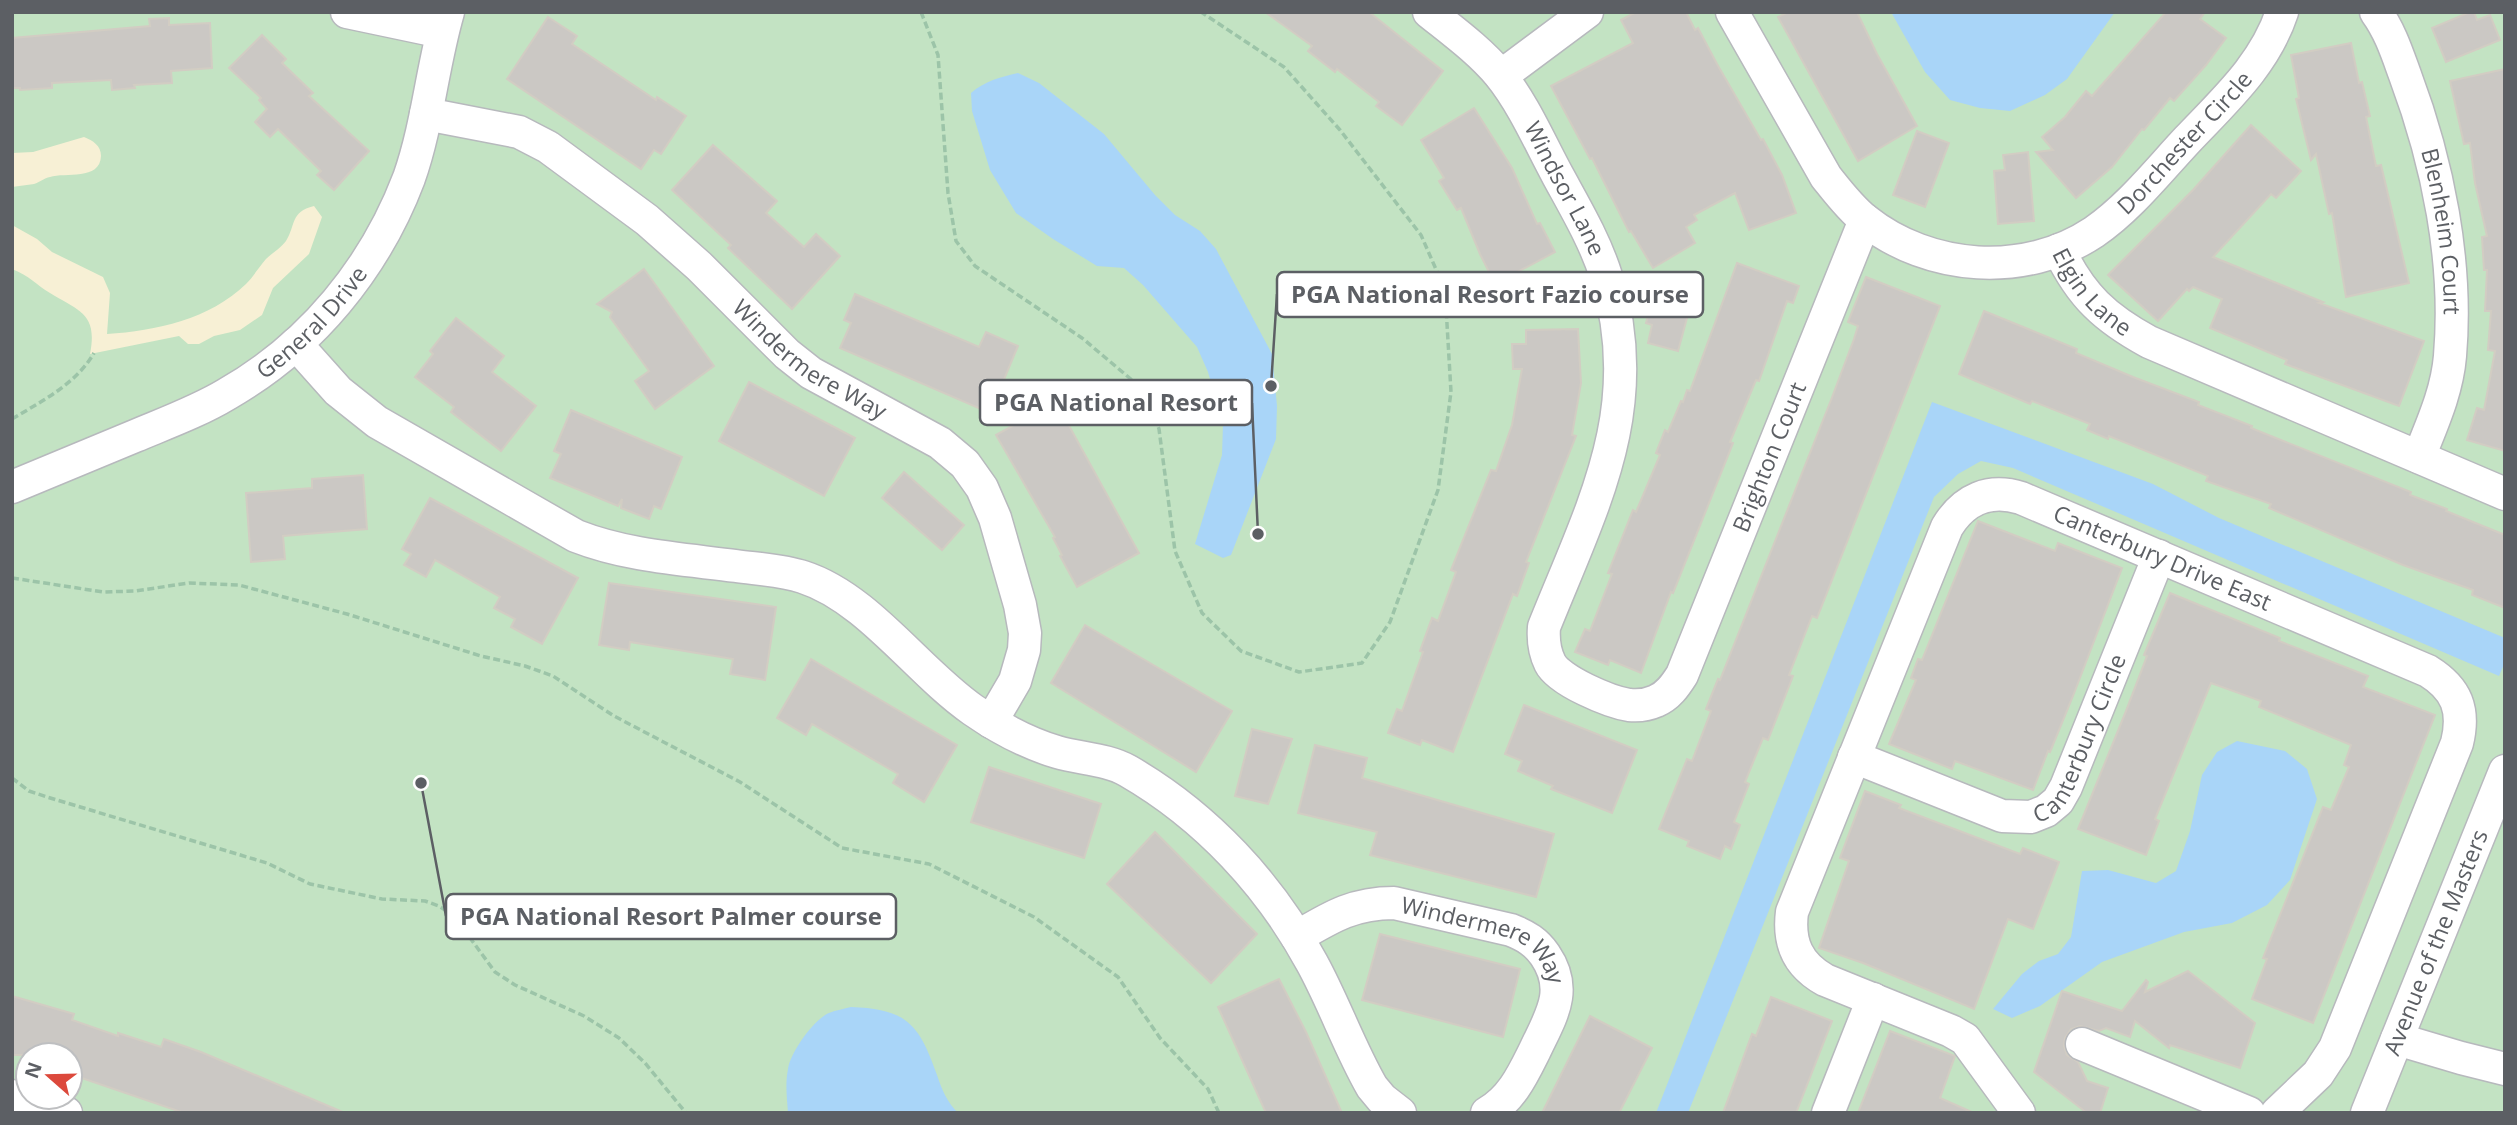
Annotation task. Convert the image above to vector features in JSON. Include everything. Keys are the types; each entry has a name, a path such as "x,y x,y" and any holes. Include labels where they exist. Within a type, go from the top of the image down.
{"street":[{"path":"347,12 445,22"},
{"name":"Windsor Lane","path":"1429,12 1479,53 1501,76 1522,108 1589,232 1606,273 1614,302 1620,351 1620,405 1613,443 1600,486 1544,627 1543,642 1550,664 1560,676 1574,684 1628,705 1658,701 1671,692"},
{"path":"1501,76 1587,12"},
{"name":"Elgin Lane","path":"1732,12 1826,177 1865,220 1891,237 1919,251 1980,263 2011,262 2059,250 2080,288 2104,314 2149,342 2505,494"},
{"name":"Dorchester Circle","path":"2059,250 2093,232 2118,213 2244,80 2263,55 2282,12"},
{"name":"Blenheim Court","path":"2376,12 2394,45 2417,108 2436,180 2446,239 2451,298 2450,356 2440,407 2419,457"},
{"name":"General Drive","path":"12,487 216,400 270,366 332,308 372,253 397,208 426,114 445,22"},
{"name":"Windermere Way","path":"426,114 519,132 548,147 647,220 699,266 803,367 940,443 965,464 982,488 992,510 1020,605 1025,633 1024,650 1015,681 991,722"},
{"name":"Brighton Court","path":"1671,692 1682,675 1865,220"},
{"path":"296,344 338,391 377,422 576,536 605,547 635,553 788,573 821,584 850,602 967,705 991,722 1023,739 1057,752 1113,764 1168,797 1211,832 1273,901 1314,965 1368,1080 1382,1099 1400,1113"},
{"name":"Canterbury Drive East","path":"2019,1113 1965,1039 1812,973 1797,955 1790,927 1792,912 1947,527 1965,504 1992,494 2006,494 2428,671 2441,679 2454,695 2460,710 2461,727 2457,743 2335,1048 2318,1074 2277,1113"},
{"name":"Canterbury Circle","path":"1854,757 2002,816 2031,817 2046,811 2058,800 2066,787 2158,556"},
{"name":"Avenue of the Masters","path":"2367,1113 2505,771"},
{"name":"Windermere Way","path":"1297,937 1342,911 1376,903 1394,903 1511,930 1525,935 1537,944 1553,967 1557,982 1553,1012 1515,1088 1487,1113"},
{"path":"1828,1113 1873,999"},
{"path":"2397,1039 2461,1059 2505,1069"},
{"path":"2082,1044 2249,1113"},
{"path":"12,1096 66,1113"}],"path":[{"path":"921,12 938,55 948,193 956,241 975,267 1082,338 1146,391 1159,429 1175,551 1202,613 1241,651 1298,672 1362,663 1390,622 1438,490 1451,392 1445,290 1421,235 1340,130 1284,67 1201,12"},
{"path":"12,419 69,382 85,369 94,353"},
{"path":"12,578 103,592 135,591 189,583 239,585 347,614 481,656 525,666 553,677 614,716 740,782 842,848 929,864 1034,917 1118,977 1166,1046 1208,1089 1219,1113"},
{"path":"12,778 29,791 267,863 310,884 382,899 425,901 439,906 454,916 495,972 619,1038 645,1063 686,1113"}],"green space":[{"path":"12,12 2505,12 2505,1113 12,1113"}],"sand":[{"path":"84,137 100,149 99,164 95,169 12,187 12,153 33,152"},
{"path":"314,206 322,217 309,254 273,288 262,315 240,330 214,336 199,344 188,344 179,336 90,354 91,330 84,315 12,269 12,225 37,239 52,252 103,277 110,293 107,334 144,330 181,321 232,296 249,281 266,259 284,244 297,215"}],"water":[{"path":"1891,12 2115,12 2067,79 2045,95 2010,111 1980,108 1950,100 1925,72"},
{"path":"1018,73 1039,83 1104,134 1155,195 1175,215 1200,231 1216,249 1272,354 1277,406 1276,439 1231,555 1223,558 1195,544 1222,455 1223,424 1208,372 1197,347 1143,285 1124,268 1097,266 1016,213 990,170 972,111 971,93 993,80"},
{"path":"1932,402 2153,484 2219,518 2505,638 2505,662 2499,676 2013,468 1981,461 1958,474 1934,497 1688,1113 1656,1113"},
{"path":"2237,741 2285,751 2307,769 2317,799 2290,880 2267,905 2232,923 2184,932 2102,962 2040,1006 2012,1018 1993,1009 2022,974 2039,961 2058,954 2071,937 2082,871 2108,870 2156,883 2176,871 2190,831 2202,775 2217,752"},
{"path":"851,1007 886,1011 908,1023 924,1043 945,1096 958,1113 788,1113 787,1075 798,1046 823,1016"}],"building":[{"path":"1265,12 1369,12 1443,71 1402,125 1376,106 1379,102 1337,69 1335,72 1308,51 1312,46"},
{"path":"1636,12 1686,12 1695,30 1698,28 1761,140 1763,139 1782,175 1796,213 1749,230 1735,193 1694,215 1697,220 1686,227 1695,243 1653,268 1631,231 1629,232 1592,158 1590,159 1551,86 1633,43 1621,20"},
{"path":"1788,12 1857,12 1917,126 1858,161 1778,17"},
{"path":"2166,12 2205,12 2200,19 2226,38 2174,101 2170,98 2112,167 2076,198 2036,152 2053,150 2042,137 2065,117 2086,91 2092,96"},
{"path":"2474,12 2477,20 2490,15 2500,40 2446,62 2432,28"},
{"path":"548,17 577,36 572,44 656,100 657,97 686,116 661,154 654,150 641,169 507,79"},
{"path":"169,18 169,25 210,23 212,68 171,71 172,83 134,85 135,88 112,90 111,80 52,83 52,88 12,88 12,38 150,26 149,19"},
{"path":"262,35 286,59 282,63 313,93 309,96 369,151 334,190 317,175 321,171 278,129 270,137 255,122 267,109 259,100 261,98 229,68"},
{"path":"2351,43 2359,83 2362,82 2370,116 2366,117 2376,166 2381,165 2409,283 2346,297 2332,213 2329,214 2316,154 2311,160 2296,99 2299,98 2291,55"},
{"path":"2505,69 2505,451 2467,440 2477,408 2484,410 2495,351 2488,350 2491,311 2485,311 2487,270 2484,270 2482,237 2487,236 2475,183 2470,143 2464,144 2450,81"},
{"path":"1474,108 1512,168 1537,224 1540,223 1555,252 1495,284 1461,208 1457,210 1439,181 1444,178 1421,140"},
{"path":"2251,125 2301,171 2276,198 2271,194 2213,257 2323,302 2319,303 2424,341 2399,406 2285,364 2287,360 2210,328 2222,299 2193,287 2189,291 2187,289 2158,321 2108,275 2193,190"},
{"path":"1917,131 1949,143 1925,207 1893,195"},
{"path":"713,145 777,201 766,213 804,247 816,234 840,256 792,309 728,248 731,245 672,190"},
{"path":"2028,152 2034,221 1998,224 1994,171 2005,170 2003,155"},
{"path":"1737,263 1799,286 1793,303 1787,301 1759,381 1756,380 1730,442 1733,443 1673,593 1671,592 1641,673 1610,660 1608,665 1575,652 1585,629 1590,631 1612,574 1608,573 1633,510 1636,512 1660,455 1656,453 1665,430 1668,432 1681,401 1683,402 1687,390 1690,391"},
{"path":"644,269 714,366 655,409 635,381 649,371 610,317 612,312 597,304"},
{"path":"1659,276 1696,285 1678,351 1648,343 1652,325 1646,323"},
{"path":"1866,277 1940,306 1817,618 1812,616 1789,675 1793,676 1768,740 1763,738 1745,782 1749,784 1734,822 1740,825 1731,849 1725,846 1720,859 1687,846 1689,841 1659,829 1687,759 1692,761 1711,711 1706,709 1718,679 1720,680 1854,339 1858,326 1848,322"},
{"path":"855,294 979,347 986,332 1018,346 990,413 840,348 851,323 844,320"},
{"path":"1984,311 2077,349 2076,353 2199,402 2198,405 2252,426 2251,428 2411,492 2410,495 2505,535 2505,608 2472,595 2473,590 2403,565 2269,508 2271,504 2206,481 2208,476 2109,436 2108,439 2087,430 2090,424 2032,401 2030,404 1959,374"},
{"path":"456,318 504,356 492,372 536,406 501,451 451,412 454,407 415,377 433,354 430,351"},
{"path":"1578,329 1581,383 1572,435 1576,436 1526,562 1529,563 1517,596 1513,594 1453,752 1422,740 1420,745 1388,733 1397,709 1402,711 1432,618 1438,621 1456,572 1451,570 1491,470 1496,471 1512,425 1522,369 1513,369 1512,344 1526,344 1526,330"},
{"path":"749,382 855,438 824,496 719,441"},
{"path":"1056,402 1139,553 1077,587 1060,556 1062,555 1053,538 1055,537 996,435"},
{"path":"571,410 682,457 661,509 654,506 649,519 621,508 622,499 618,506 550,478 561,454 554,451"},
{"path":"904,472 964,525 942,550 882,498"},
{"path":"363,475 367,529 283,536 285,559 251,562 246,493 312,488 312,479"},
{"path":"430,498 578,578 542,644 511,627 515,619 494,608 500,597 435,560 426,577 404,565 411,554 402,549"},
{"path":"1978,521 2055,551 2058,543 2122,568 2073,696 2033,790 1955,761 1952,769 1889,744 1916,680 1911,678 1918,659 1922,660"},
{"path":"609,583 776,607 765,680 730,674 733,659 630,642 629,650 599,645"},
{"path":"2170,593 2280,638 2279,641 2368,676 2363,687 2435,715 2313,1023 2252,999 2267,959 2263,958 2323,807 2331,810 2349,767 2344,765 2351,745 2259,707 2261,701 2211,683 2155,819 2159,821 2146,855 2078,829"},
{"path":"1085,625 1232,711 1196,772 1051,683"},
{"path":"811,659 957,745 924,802 893,783 898,774 812,724 806,735 777,718"},
{"path":"1524,705 1637,750 1612,813 1551,789 1553,786 1518,771 1522,761 1505,754"},
{"path":"1252,729 1292,739 1268,804 1235,796"},
{"path":"1315,745 1367,758 1362,778 1554,834 1536,897 1370,855 1377,832 1298,813"},
{"path":"989,767 1101,804 1084,858 971,822"},
{"path":"1865,791 1901,805 1899,808 2020,854 2023,848 2059,862 2033,929 2008,919 1974,1009 1863,963 1819,948 1849,861 1840,858"},
{"path":"1155,832 1257,934 1211,983 1107,884"},
{"path":"1380,934 1520,969 1503,1037 1362,1000"},
{"path":"2188,971 2255,1023 2240,1068 2170,1045 2169,1048 2135,1021 2130,1037 2106,1028 2099,1031 2080,1026 2071,1029 2065,1038 2067,1055 2078,1062 2087,1081 2108,1088 2100,1113 2087,1113 2034,1072 2062,991 2122,1011 2146,980 2148,982 2145,992"},
{"path":"1279,979 1342,1113 1266,1113 1218,1007"},
{"path":"12,996 74,1014 72,1020 118,1036 118,1033 161,1047 164,1039 201,1052 345,1113 184,1113 84,1079 84,1041 14,1041 12,1055"},
{"path":"1771,997 1832,1021 1796,1113 1723,1113 1752,1034 1756,1036"},
{"path":"1590,1016 1652,1048 1619,1113 1542,1113"},
{"path":"1890,1031 1955,1056 1940,1098 1974,1113 1858,1113"}],"place":[{"name":"PGA National Resort Fazio course","path":"1271,386"},
{"name":"PGA National Resort","path":"1258,534"},
{"name":"PGA National Resort Palmer course","path":"421,783"}]}
